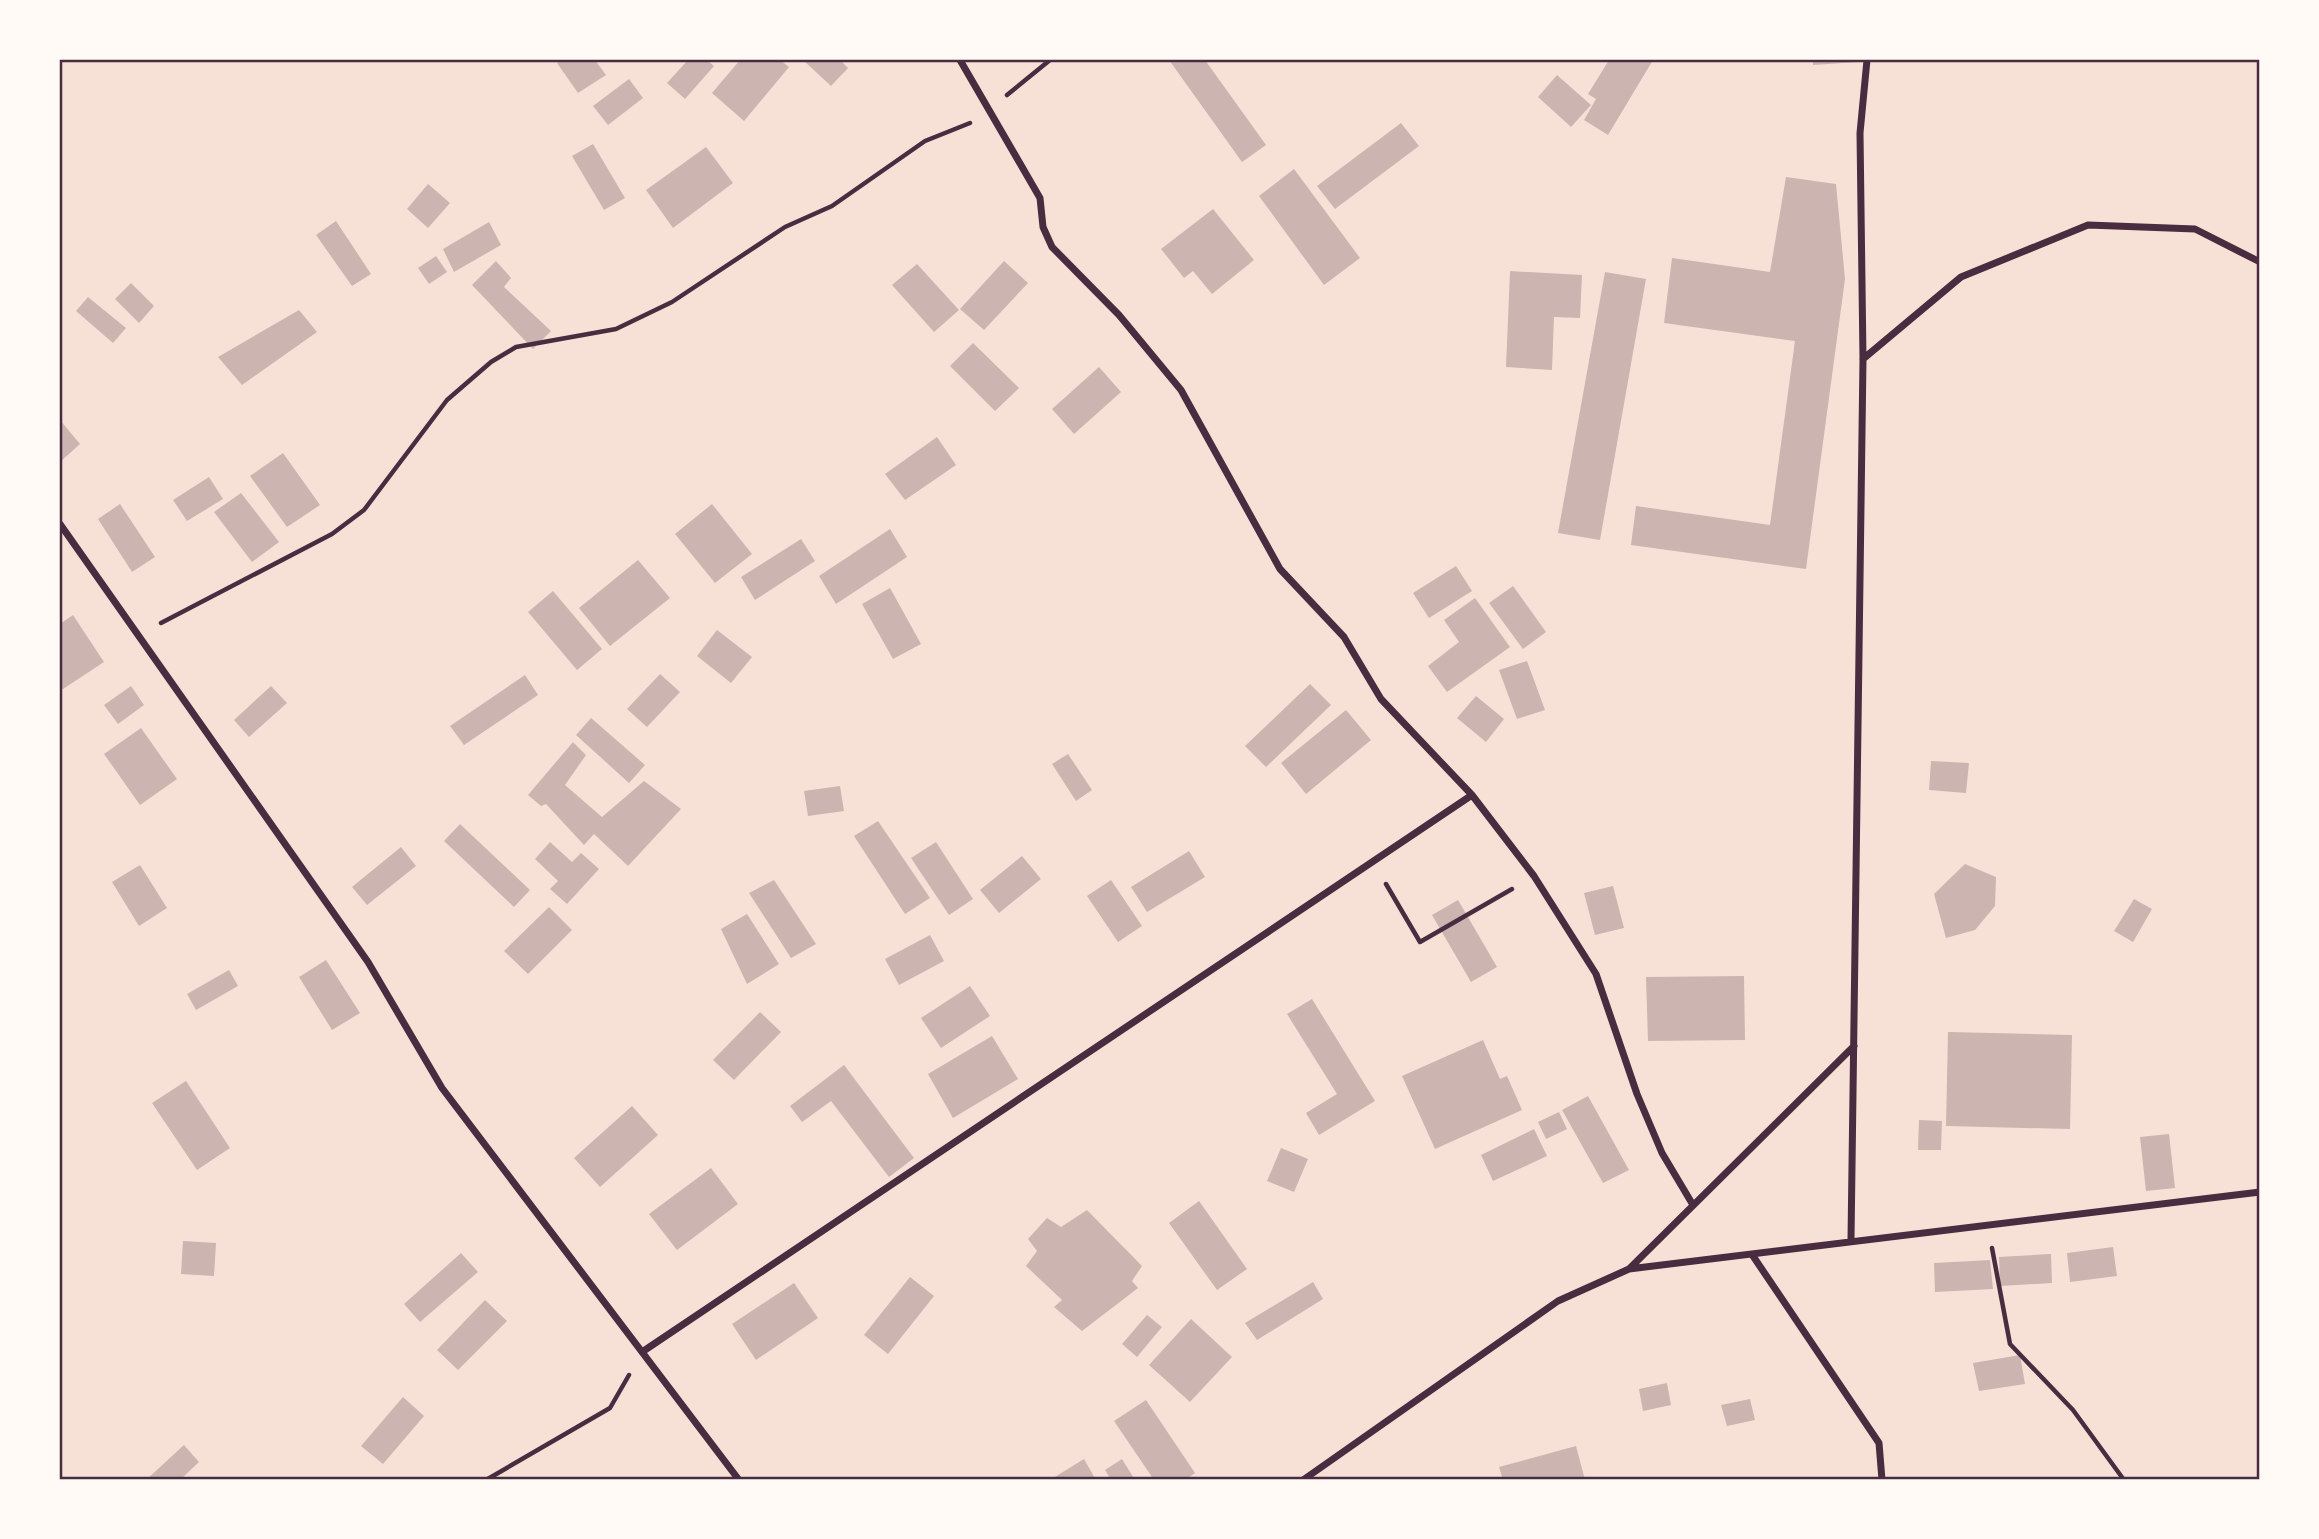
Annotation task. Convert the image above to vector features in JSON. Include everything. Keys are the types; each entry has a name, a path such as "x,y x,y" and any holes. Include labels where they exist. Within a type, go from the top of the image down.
{"street":[{"path":"960,60 1040,198 1043,228 1052,247 1119,315 1181,390 1280,569 1344,637 1381,699 1472,795 1534,876 1596,974 1642,1106 1662,1153 1693,1205"},
{"path":"1851,1241 1863,359 1860,133 1867,60"},
{"path":"1863,359 1961,276 2088,225 2195,229 2259,262"},
{"path":"60,524 368,962 442,1088 739,1479"},
{"path":"642,1352 1472,795"},
{"path":"1629,1269 1855,1045"},
{"path":"1303,1479 1559,1301 1629,1269 1753,1256 1851,1241 2259,1192"},
{"path":"1753,1256 1879,1443 1882,1479"}],"path":[{"path":"138,634 332,534 364,510 447,400 491,362 516,347 616,329 671,302 785,227 832,206 925,141 965,127 988,107 1026,83 1037,69 1050,60"},
{"path":"1373,862 1420,942 1534,876"},
{"path":"1988,1226 2010,1344 2073,1410 2124,1479"},
{"path":"486,1479 610,1408 642,1352"}],"building":[{"path":"562,60 595,60 606,75 578,93 557,63"},
{"path":"688,60 707,60 714,66 685,99 667,83"},
{"path":"740,60 780,60 789,67 744,121 712,93"},
{"path":"803,60 840,60 848,68 831,86"},
{"path":"1169,60 1205,60 1266,145 1242,162"},
{"path":"1609,60 1653,60 1608,135 1584,120 1596,99 1588,94"},
{"path":"1813,60 1858,60 1858,62 1813,65"},
{"path":"1557,75 1591,105 1571,127 1538,97"},
{"path":"629,79 643,98 608,125 593,106"},
{"path":"1401,123 1419,146 1335,209 1317,186"},
{"path":"593,144 625,198 604,210 572,156"},
{"path":"706,147 733,183 673,228 646,190"},
{"path":"1294,169 1360,258 1324,285 1259,196"},
{"path":"1786,177 1836,184 1845,279 1806,569 1631,545 1636,506 1770,525 1795,341 1664,323 1672,258 1770,272"},
{"path":"428,184 450,203 428,228 407,209"},
{"path":"1213,209 1254,260 1212,294 1193,271 1184,278 1161,249"},
{"path":"336,221 371,274 352,286 316,235"},
{"path":"489,222 501,245 454,272 443,249"},
{"path":"436,256 447,272 429,284 418,268"},
{"path":"496,261 511,278 504,287 551,331 533,349 472,285"},
{"path":"1004,261 1028,283 984,330 960,309"},
{"path":"917,264 959,310 934,332 892,285"},
{"path":"1510,271 1582,275 1580,318 1554,317 1552,370 1506,367"},
{"path":"1605,272 1646,279 1600,540 1558,533"},
{"path":"131,283 154,306 139,323 115,299"},
{"path":"88,297 126,328 113,343 76,311"},
{"path":"299,310 317,332 242,385 218,357"},
{"path":"973,343 1019,388 995,411 950,366"},
{"path":"1099,367 1121,392 1074,434 1052,409"},
{"path":"60,420 80,444 60,462"},
{"path":"937,437 956,465 905,500 885,474"},
{"path":"283,453 320,505 287,527 250,476"},
{"path":"209,477 223,499 187,521 173,500"},
{"path":"241,493 279,542 252,562 214,512"},
{"path":"120,504 155,557 132,572 98,519"},
{"path":"712,504 752,554 715,583 675,534"},
{"path":"890,529 907,557 836,604 819,576"},
{"path":"801,539 815,561 755,600 741,577"},
{"path":"638,560 670,598 610,646 579,608"},
{"path":"1456,566 1472,591 1429,618 1413,593"},
{"path":"1513,586 1546,632 1523,649 1489,603"},
{"path":"890,588 921,644 893,659 862,604"},
{"path":"553,591 602,649 577,670 528,612"},
{"path":"1475,598 1510,647 1447,692 1428,666 1459,642 1444,620"},
{"path":"73,615 104,662 60,691 60,624"},
{"path":"717,630 752,657 731,683 697,656"},
{"path":"1527,661 1545,710 1517,719 1499,670"},
{"path":"660,674 680,692 647,727 627,709"},
{"path":"525,675 538,695 464,745 450,726"},
{"path":"1310,684 1331,705 1266,767 1245,746"},
{"path":"131,686 144,705 118,724 104,705"},
{"path":"271,686 287,703 249,737 234,720"},
{"path":"1476,696 1504,719 1486,742 1457,718"},
{"path":"1346,710 1371,740 1306,794 1281,763"},
{"path":"591,718 645,765 629,783 576,735"},
{"path":"141,728 177,779 140,805 104,754"},
{"path":"573,742 586,755 565,785 602,817 644,781 681,809 628,866 594,834 584,845 546,804 541,806 528,795"},
{"path":"1068,754 1092,790 1076,801 1052,764"},
{"path":"1931,761 1969,763 1966,793 1929,790"},
{"path":"840,786 844,811 808,816 804,791"},
{"path":"878,821 930,898 905,914 854,836"},
{"path":"460,824 530,890 514,907 444,841"},
{"path":"550,842 572,862 581,853 599,869 567,904 550,889 558,881 535,859"},
{"path":"936,842 973,899 949,915 911,858"},
{"path":"401,847 416,866 367,905 352,887"},
{"path":"1189,851 1205,877 1147,912 1131,887"},
{"path":"1022,856 1041,879 999,913 980,890"},
{"path":"1965,864 1996,877 1995,906 1975,930 1946,938 1934,894"},
{"path":"140,865 167,908 139,926 112,882"},
{"path":"774,880 816,944 791,958 749,893"},
{"path":"1111,880 1142,926 1118,942 1087,896"},
{"path":"1613,886 1624,928 1595,935 1584,893"},
{"path":"2134,899 2152,909 2133,942 2114,931"},
{"path":"1458,900 1497,967 1471,982 1432,915"},
{"path":"549,907 572,930 528,974 504,951"},
{"path":"747,914 779,964 747,984 721,929"},
{"path":"930,935 944,961 899,985 885,959"},
{"path":"326,960 360,1013 332,1030 299,977"},
{"path":"229,970 238,986 196,1010 187,994"},
{"path":"1744,976 1745,1040 1648,1041 1646,977"},
{"path":"970,986 990,1016 941,1048 921,1018"},
{"path":"1312,999 1375,1101 1319,1135 1306,1113 1337,1094 1287,1014"},
{"path":"760,1012 781,1032 734,1080 713,1060"},
{"path":"1948,1032 2072,1035 2070,1129 1946,1126"},
{"path":"992,1036 1018,1079 953,1118 928,1074"},
{"path":"1483,1040 1500,1079 1507,1076 1522,1110 1435,1149 1402,1076"},
{"path":"844,1065 914,1158 889,1177 831,1101 802,1122 790,1106"},
{"path":"186,1081 230,1148 197,1170 152,1103"},
{"path":"1588,1096 1629,1170 1603,1183 1562,1110"},
{"path":"632,1106 658,1135 600,1187 574,1158"},
{"path":"1559,1112 1567,1129 1546,1139 1538,1122"},
{"path":"1919,1120 1942,1121 1941,1150 1918,1150"},
{"path":"1534,1129 1547,1156 1493,1181 1481,1155"},
{"path":"2169,1134 2175,1188 2146,1191 2140,1137"},
{"path":"1281,1148 1308,1159 1294,1192 1267,1181"},
{"path":"711,1168 738,1204 677,1250 649,1214"},
{"path":"1199,1201 1247,1269 1217,1290 1169,1223"},
{"path":"1087,1210 1142,1266 1132,1281 1138,1288 1082,1331 1054,1307 1062,1300 1026,1266 1037,1251 1028,1239 1047,1218 1061,1227"},
{"path":"183,1241 216,1243 214,1276 181,1274"},
{"path":"2113,1247 2117,1276 2070,1282 2067,1253"},
{"path":"461,1253 478,1272 420,1322 404,1304"},
{"path":"2051,1254 2052,1283 2000,1286 1999,1257"},
{"path":"1990,1260 1993,1289 1935,1292 1934,1263"},
{"path":"910,1277 934,1296 888,1354 864,1335"},
{"path":"1313,1282 1323,1299 1257,1340 1245,1323"},
{"path":"794,1283 818,1318 756,1360 732,1324"},
{"path":"485,1300 507,1321 458,1370 437,1350"},
{"path":"1147,1315 1162,1327 1137,1357 1122,1344"},
{"path":"1191,1319 1232,1357 1190,1402 1149,1365"},
{"path":"2020,1355 2025,1384 1979,1391 1973,1363"},
{"path":"1667,1383 1671,1405 1643,1411 1639,1389"},
{"path":"403,1397 424,1416 383,1464 361,1446"},
{"path":"1750,1399 1755,1420 1727,1426 1721,1405"},
{"path":"1146,1400 1195,1473 1185,1480 1154,1480 1114,1421"},
{"path":"184,1445 199,1462 180,1480 146,1480"},
{"path":"1576,1446 1585,1480 1503,1480 1499,1467"},
{"path":"1084,1459 1096,1480 1050,1480"},
{"path":"1122,1459 1135,1480 1111,1480 1105,1470"}]}
